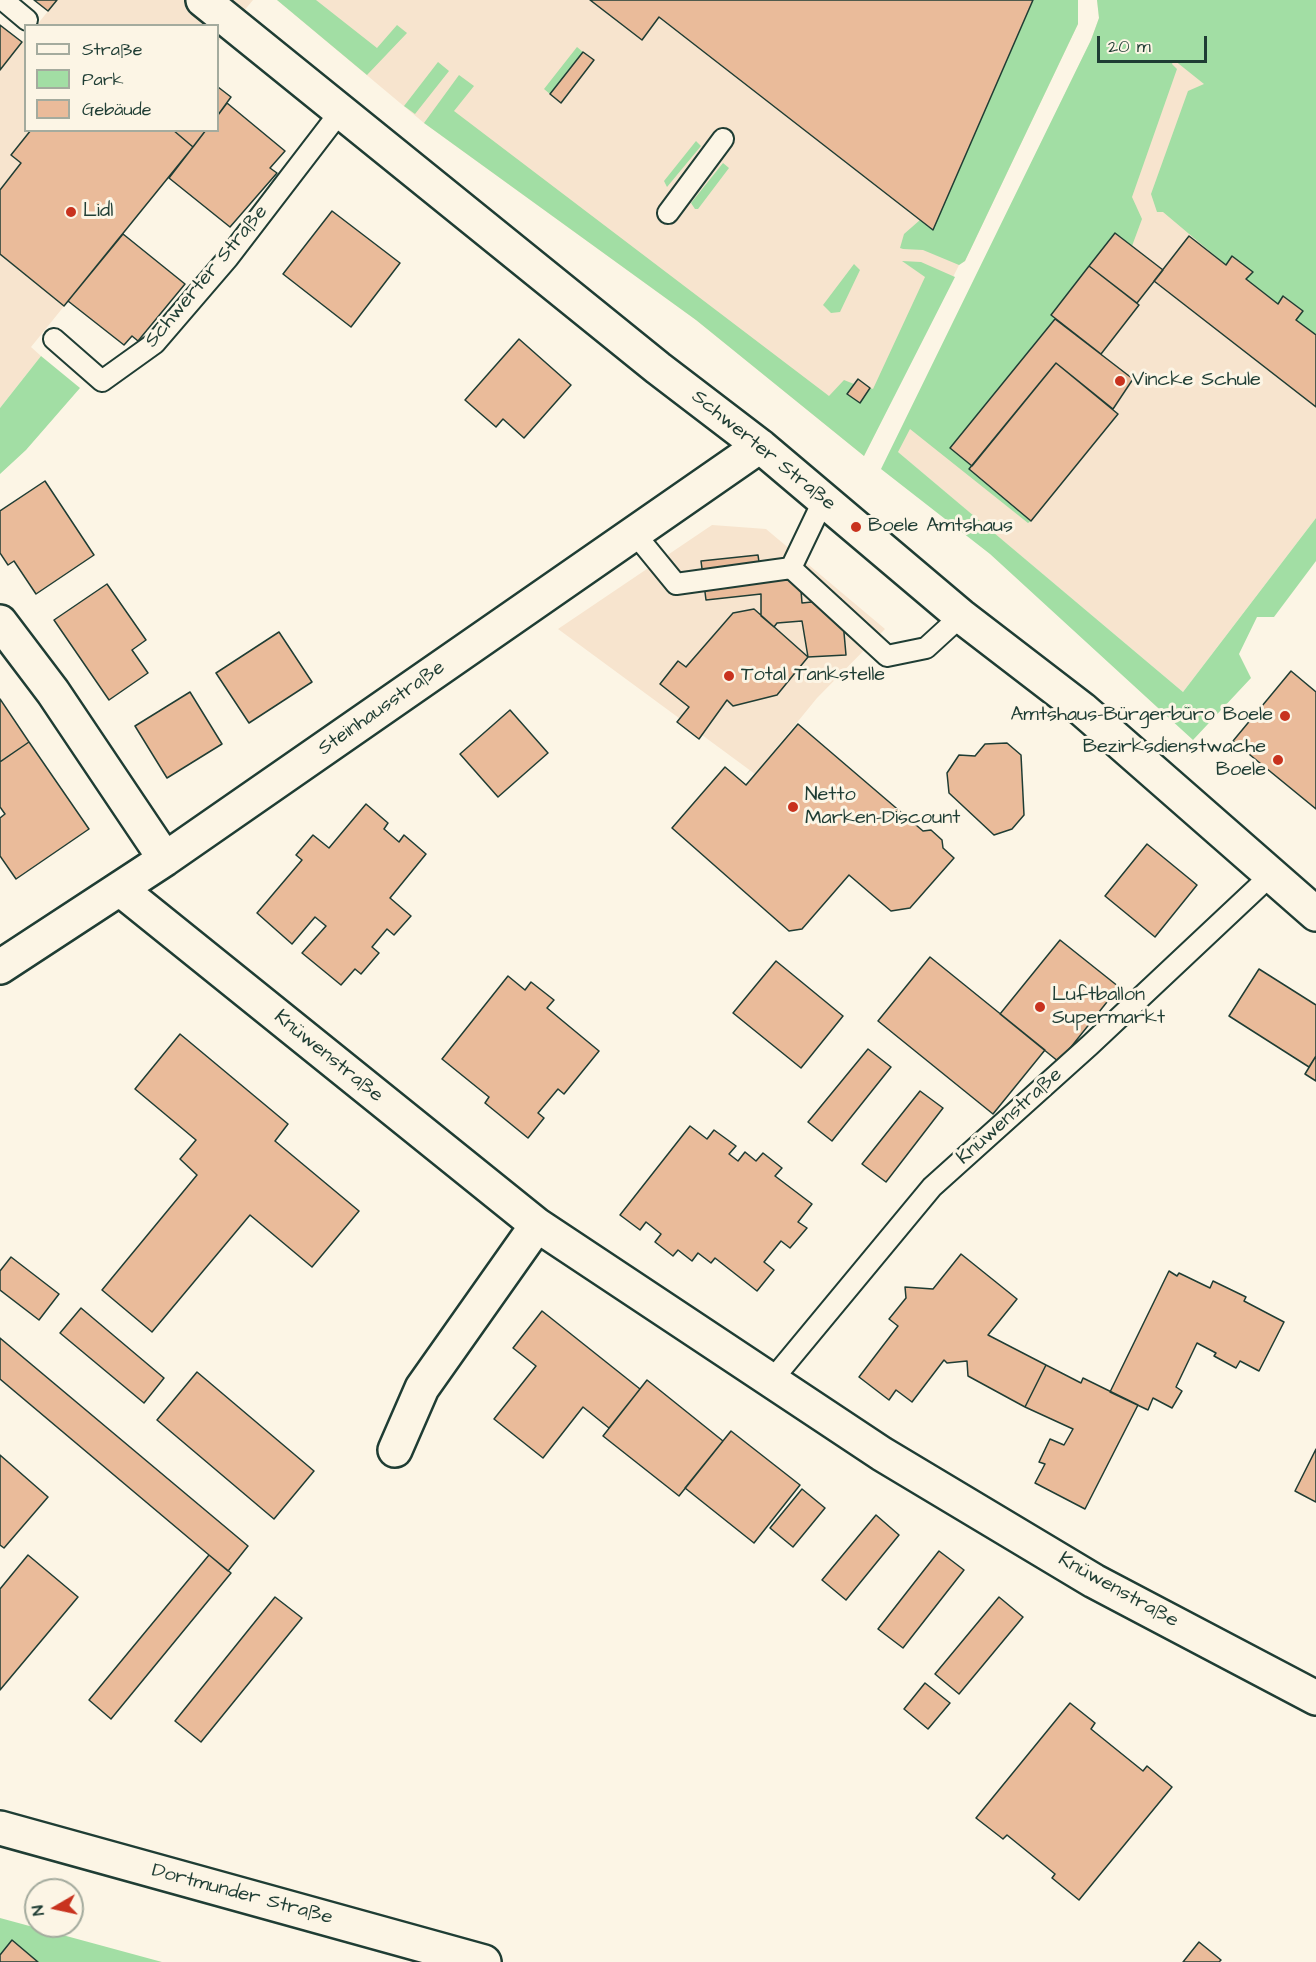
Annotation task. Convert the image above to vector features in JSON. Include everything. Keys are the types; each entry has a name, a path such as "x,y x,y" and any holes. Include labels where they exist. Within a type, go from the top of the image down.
{"street":[{"name":"Schwerter Straße","path":"203,0 658,368 760,446 961,616 1082,709 1316,914"},
{"name":"Steinhausstraße","path":"0,967 165,859 760,446"},
{"path":"0,622 54,692 165,859"},
{"name":"Knüwenstraße","path":"120,889 537,1225 772,1380 851,1435 1094,1581 1316,1698"},
{"path":"395,1450 422,1388 537,1225"},
{"name":"Dortmunder Straße","path":"0,1828 484,1962"}],"lane":[{"path":"3,0 27,20"},
{"name":"Schwerter Straße","path":"54,339 102,381 155,344 228,258 340,112"},
{"path":"668,213 723,139"},
{"path":"791,568 824,499"},
{"path":"636,534 676,584 791,568"},
{"path":"791,568 887,656 926,648 961,616"},
{"name":"Knüwenstraße","path":"772,1380 932,1187 1090,1046 1271,875"}],"shaded area":[{"path":"57,0 253,0 219,41 219,24 38,24"},
{"path":"277,0 1078,0 1078,24 965,261 959,265 864,456 696,320 424,123"},
{"name":"Vincke Schule","path":"1097,0 1316,114 1316,518 1183,692 893,448 1091,40 1099,18"},
{"name":"Lidl","path":"24,39 24,132 174,132 193,147 31,347 41,356 0,408 0,70"},
{"path":"712,525 766,529 885,629 817,698 755,774 558,629"}],"green space":[{"path":"277,0 316,0 377,48 397,25 407,33 367,75"},
{"path":"1033,0 1078,0 1078,24 965,261 959,265 923,250 900,248 904,234 920,220 933,229"},
{"path":"1097,0 1316,0 1316,335 1296,320 1303,311 1284,296 1278,304 1246,279 1252,272 1232,257 1226,265 1163,212 1157,212 1151,194 1188,91 1204,84 1174,60 1172,64 1177,69 1132,197 1142,219 1132,246 1115,233 1051,315 1055,319 950,448 972,466 970,470 1031,521 1028,523 910,429 898,452 1183,692 1316,518 1316,561 1274,617 1257,617 1239,654 1251,678 1193,740 990,554 881,469 1091,40 1099,18"},
{"path":"577,47 583,52 550,94 544,89"},
{"path":"438,62 449,71 415,114 404,106"},
{"path":"459,75 474,86 454,111 829,396 844,380 854,384 848,394 860,402 870,388 873,389 925,277 902,261 921,262 955,277 864,456 696,320 424,123"},
{"path":"696,141 701,146 667,187 664,181"},
{"path":"723,163 729,168 698,209 695,209 691,203"},
{"path":"854,264 860,270 840,312 831,313 823,305"},
{"path":"41,356 80,388 26,450 0,474 0,408"},
{"path":"0,1918 24,1925 24,1938 74,1938 162,1962 0,1962"}],"building":[{"path":"34,0 57,0 48,11"},
{"path":"590,0 1033,0 933,230 659,17 642,40"},
{"path":"0,25 22,42 0,70"},
{"path":"583,52 594,60 561,103 550,94"},
{"path":"219,88 231,97 219,114"},
{"path":"227,103 285,151 270,168 277,173 230,227 169,178 204,132 219,132 219,114"},
{"name":"Lidl","path":"29,132 175,132 193,147 64,306 0,254 0,190 21,163 11,155"},
{"path":"175,132 204,132 193,147"},
{"path":"332,211 400,263 351,327 283,274"},
{"path":"1115,233 1163,270 1137,303 1089,266"},
{"path":"123,234 185,284 138,341 132,336 124,345 68,301"},
{"path":"1189,236 1226,265 1232,256 1253,272 1246,279 1278,304 1283,296 1303,311 1296,320 1316,335 1316,407 1154,281"},
{"path":"1089,266 1139,305 1101,354 1051,315"},
{"path":"1055,319 1133,379 1113,409 1056,363 972,466 950,448"},
{"path":"519,339 571,385 524,438 503,419 496,427 465,400"},
{"path":"1056,363 1118,414 1031,521 969,469"},
{"path":"858,379 870,388 860,403 847,394"},
{"path":"45,481 94,555 36,594 14,561 8,565 0,553 0,511"},
{"path":"758,555 760,569 799,565 802,603 841,599 846,655 808,657 802,621 777,623 774,627 761,616 761,594 706,600 701,561"},
{"path":"107,584 146,640 132,650 148,673 109,700 54,620"},
{"name":"Total Tankstelle","path":"754,609 808,657 777,695 733,706 727,700 699,739 677,722 689,707 660,684 678,661 686,667 733,613"},
{"path":"279,632 312,682 249,723 216,673"},
{"name":"Amtshaus-Bürgerbüro Boele","path":"1291,671 1316,692 1316,809 1233,741"},
{"path":"190,692 222,744 167,778 135,726"},
{"path":"0,699 29,742 0,762"},
{"path":"510,710 548,753 498,797 460,754"},
{"name":"Netto Marken-Discount","path":"798,724 923,831 931,830 942,840 943,848 954,858 910,908 891,911 849,875 802,929 789,931 672,828 725,767 746,785"},
{"path":"29,742 89,829 16,879 0,856 0,818 5,814 0,807 0,762"},
{"path":"1007,743 1021,755 1024,815 1012,829 994,835 949,793 947,773 959,755 975,756 985,744"},
{"path":"366,804 388,823 384,829 399,842 404,835 426,854 390,898 411,916 394,935 387,929 372,947 379,953 361,974 355,969 341,985 302,953 326,926 315,917 292,944 257,913 302,860 296,855 313,835 329,848"},
{"path":"1147,844 1197,885 1155,937 1105,896"},
{"path":"1060,940 1119,987 1059,1062 1000,1014"},
{"path":"930,957 1045,1050 993,1114 878,1021"},
{"path":"776,961 843,1016 801,1068 733,1013"},
{"path":"1259,969 1316,1005 1316,1056 1309,1067 1229,1016"},
{"path":"508,976 525,990 531,982 554,1000 547,1008 599,1051 564,1094 558,1089 538,1113 544,1118 528,1138 485,1103 489,1097 442,1059"},
{"path":"180,1034 288,1124 275,1141 359,1211 312,1267 250,1215 152,1332 102,1290 197,1175 180,1159 196,1140 135,1089"},
{"path":"868,1049 891,1067 832,1141 808,1122"},
{"path":"1316,1056 1316,1081 1305,1074"},
{"path":"920,1091 943,1108 886,1182 862,1164"},
{"path":"690,1126 707,1139 714,1130 736,1146 729,1154 738,1161 745,1152 756,1161 763,1153 782,1168 775,1176 812,1204 798,1222 807,1228 790,1248 781,1241 764,1262 774,1270 757,1291 715,1258 711,1263 698,1253 692,1261 678,1250 673,1256 655,1242 661,1234 646,1222 640,1230 620,1215"},
{"path":"961,1254 1017,1299 988,1335 1046,1365 1025,1407 968,1376 967,1361 947,1363 944,1360 912,1402 896,1390 889,1400 859,1377 898,1326 889,1319 906,1298 905,1287 933,1289"},
{"path":"11,1257 59,1294 39,1320 0,1290 0,1271"},
{"path":"1169,1271 1177,1276 1179,1273 1210,1288 1213,1281 1246,1297 1244,1301 1284,1322 1259,1371 1240,1361 1236,1368 1214,1356 1216,1353 1197,1343 1176,1387 1182,1391 1172,1408 1153,1398 1148,1410 1110,1392"},
{"path":"81,1308 164,1378 144,1403 60,1333"},
{"path":"542,1311 640,1389 609,1428 583,1407 543,1458 494,1419 536,1366 513,1348"},
{"path":"0,1338 248,1546 228,1571 0,1379"},
{"path":"1046,1365 1081,1383 1083,1378 1138,1405 1085,1509 1035,1483 1045,1464 1039,1462 1050,1439 1064,1445 1073,1429 1025,1407"},
{"path":"197,1372 314,1471 274,1519 157,1420"},
{"path":"647,1380 723,1441 679,1496 603,1436"},
{"path":"731,1431 800,1485 754,1543 685,1488"},
{"path":"1316,1449 1316,1502 1295,1491"},
{"path":"0,1455 48,1497 4,1548 0,1545"},
{"path":"802,1489 825,1508 793,1547 770,1528"},
{"path":"876,1515 899,1535 846,1600 822,1580"},
{"path":"939,1551 964,1570 903,1648 878,1629"},
{"path":"28,1555 78,1597 0,1690 0,1589"},
{"path":"209,1555 231,1573 111,1719 89,1700"},
{"path":"275,1597 302,1618 201,1742 175,1721"},
{"path":"999,1597 1023,1617 959,1694 935,1674"},
{"path":"925,1683 950,1703 928,1729 904,1709"},
{"path":"1070,1703 1095,1723 1091,1729 1143,1771 1147,1766 1172,1787 1079,1900 1052,1878 1055,1874 1007,1835 1003,1839 976,1818"},
{"path":"12,1940 38,1962 0,1962 0,1955"},
{"path":"1199,1942 1221,1960 1219,1962 1183,1962"}],"place":[{"name":"Lidl","path":"71,212"},
{"name":"Vincke Schule","path":"1120,381"},
{"name":"Boele Amtshaus","path":"856,527"},
{"name":"Total Tankstelle","path":"729,676"},
{"name":"Amtshaus-Bürgerbüro Boele","path":"1285,716"},
{"name":"Bezirksdienstwache Boele","path":"1278,760"},
{"name":"Netto Marken-Discount","path":"793,807"},
{"name":"Luftballon Supermarkt","path":"1040,1007"}]}
